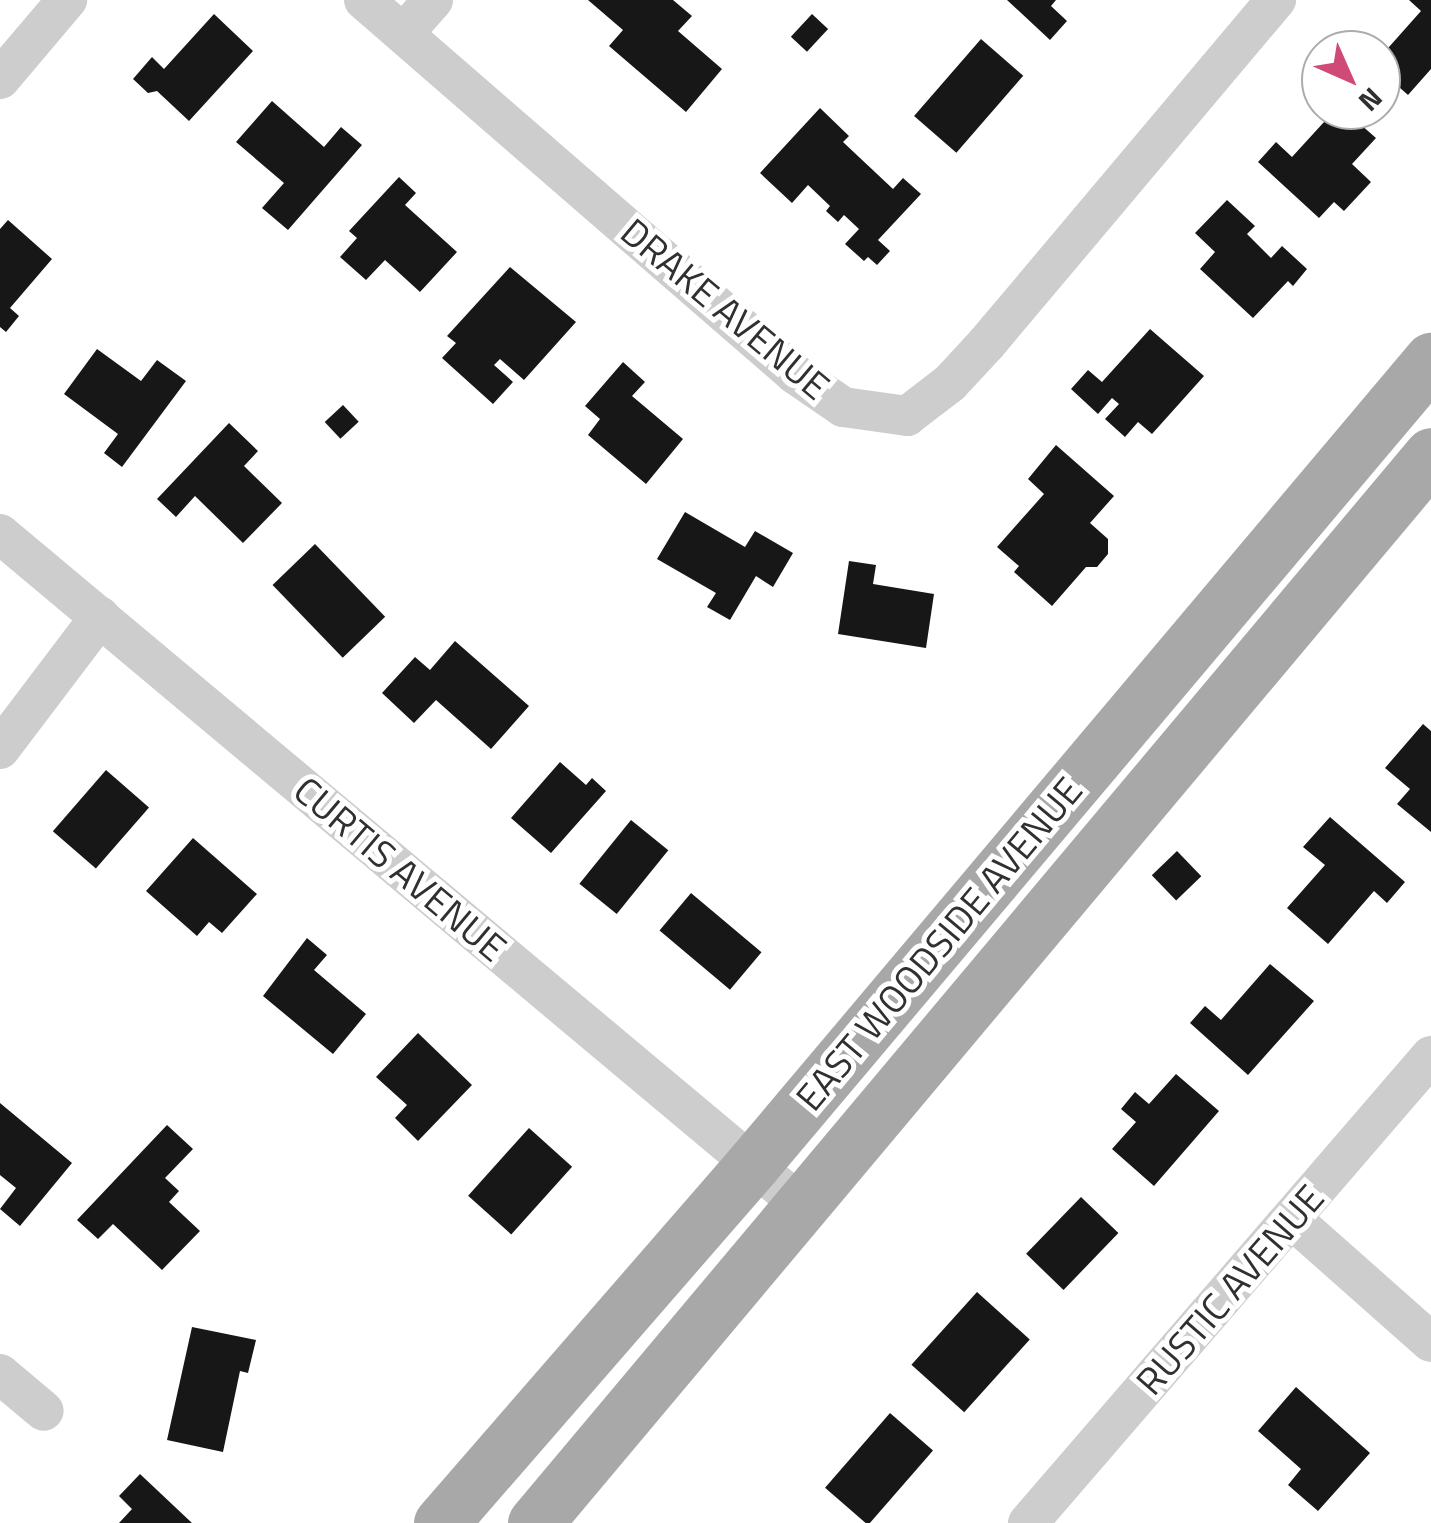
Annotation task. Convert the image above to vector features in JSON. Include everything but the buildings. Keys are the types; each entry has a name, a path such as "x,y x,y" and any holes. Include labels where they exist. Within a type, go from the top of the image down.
{"main road":[{"name":"EAST WOODSIDE AVENUE","path":"441,1523 753,1164 1431,360"},
{"name":"EAST WOODSIDE AVENUE","path":"535,1523 1431,455"}],"street":[{"path":"0,79 67,0"},
{"name":"DRAKE AVENUE","path":"364,0 795,374 843,406 907,416 950,382 987,343 1276,0"},
{"path":"404,34 432,0"},
{"name":"CURTIS AVENUE","path":"0,534 800,1204"},
{"path":"0,749 100,617"},
{"name":"RUSTIC AVENUE","path":"1028,1523 1431,1056"},
{"path":"1293,1220 1431,1342"},
{"path":"0,1374 44,1411"}]}
